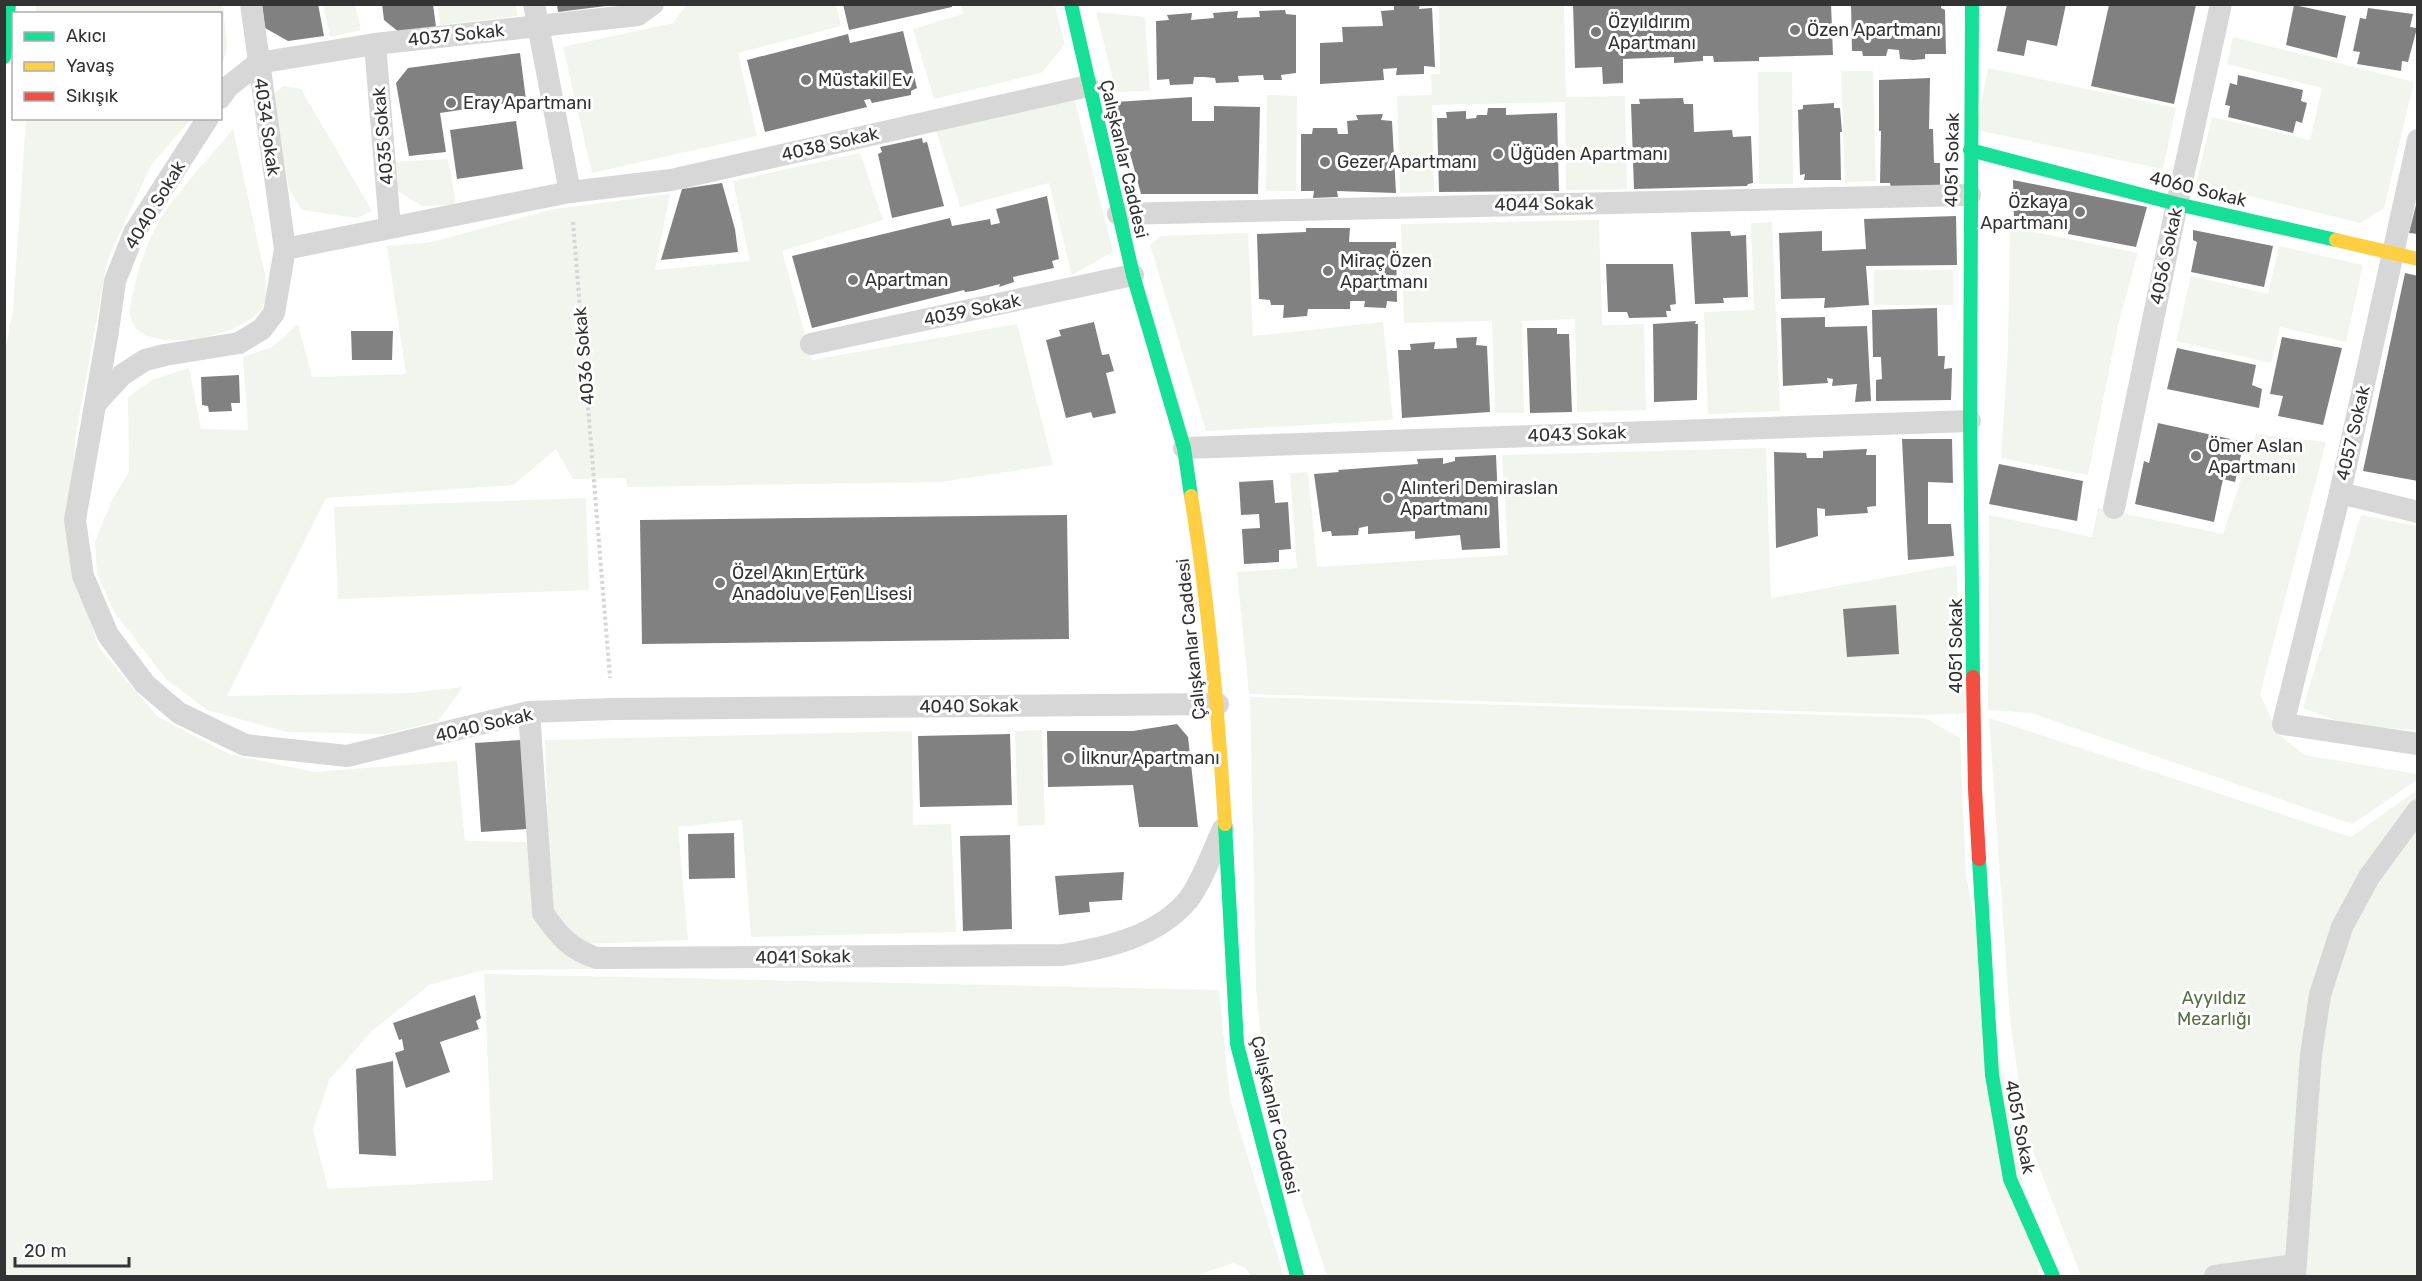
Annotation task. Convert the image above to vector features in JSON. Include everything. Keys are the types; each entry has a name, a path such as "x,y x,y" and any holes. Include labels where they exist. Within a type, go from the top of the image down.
{"street":[{"path":"4,57 9,4"},
{"name":"Çalışkanlar Caddesi","path":"1071,4 1133,275 1184,448 1203,570 1218,704 1237,1044 1297,1276"},
{"name":"4051 Sokak","path":"1972,4 1970,421 1975,789 1992,1075 2010,1179 2052,1276"},
{"name":"4060 Sokak","path":"1970,150 2177,204 2418,259"}],"lane":[{"name":"4034 Sokak","path":"251,4 285,249"},
{"path":"534,4 570,192"},
{"name":"4037 Sokak","path":"258,63 375,44 638,15 652,4"},
{"name":"4056 Sokak","path":"2114,508 2221,4"},
{"name":"4035 Sokak","path":"375,44 390,228"},
{"path":"222,95 228,87 258,63"},
{"name":"4038 Sokak","path":"285,249 570,192 671,180 1088,86"},
{"name":"4040 Sokak","path":"207,120 134,233 115,281 97,402 75,520 83,576 108,635 145,684 180,713 245,745 347,756 529,712 1218,704"},
{"name":"4057 Sokak","path":"2418,140 2340,493 2283,724 2418,744"},
{"name":"4044 Sokak","path":"1118,214 1970,195"},
{"path":"97,402 122,375 146,360 238,343 262,329 274,313 285,249"},
{"name":"4039 Sokak","path":"811,344 1133,275"},
{"name":"4043 Sokak","path":"1184,448 1970,421"},
{"path":"2340,493 2418,512"},
{"name":"4041 Sokak","path":"529,712 543,913 560,938 577,951 597,958 1062,955 1084,951 1141,935 1188,899 1224,826"},
{"path":"2215,1276 2295,1271 2311,1055 2320,995 2342,927 2369,877 2418,810"}],"path":[{"name":"4036 Sokak","path":"570,192 613,710"}],"green space":[{"path":"36,5 223,5 227,48 222,65 222,12 36,12"},
{"path":"323,5 355,5 361,30 330,37"},
{"path":"438,5 516,5 517,16 440,25"},
{"path":"686,5 836,5 841,26 738,53 757,136 592,173 563,47 673,23"},
{"path":"961,5 1055,5 1065,45 1041,73 934,99 913,29 963,14"},
{"path":"1439,5 1564,5 1566,97 1625,96 1627,189 1566,190 1565,102 1432,105 1434,192 1400,193 1397,96 1432,95 1431,74 1440,74"},
{"path":"1096,12 1145,17 1150,91 1116,92"},
{"path":"2233,37 2414,82 2384,208 2360,223 2196,183 2212,117 2310,140 2322,88 2227,64"},
{"path":"1988,68 2176,108 2163,169 1976,130"},
{"path":"1841,71 1873,71 1876,181 1845,182"},
{"path":"1758,72 1792,72 1793,184 1759,184"},
{"path":"284,86 301,89 372,211 357,218 302,210 289,189 272,95"},
{"path":"1267,95 1297,96 1296,191 1266,191"},
{"path":"1074,98 1113,252 1072,275 1049,183 960,207 936,130"},
{"path":"26,120 190,120 151,165 107,261 75,440 71,561 99,648 158,717 229,754 314,772 457,761 465,841 530,842 531,909 553,943 592,969 483,970 429,985 372,1031 329,1080 313,1130 328,1189 493,1180 484,974 1219,990 1230,1098 1284,1276 1251,1276 1246,1268 1233,1263 1196,1276 5,1276 4,358 13,310"},
{"path":"233,129 266,279 263,306 254,317 218,334 175,340 155,338 140,332 130,317 131,300 145,252 154,232 164,213"},
{"path":"860,153 883,220 782,251 812,360 1017,324 1053,465 941,482 627,487 626,478 573,479 556,449 513,485 326,498 227,696 408,693 463,687 438,721 385,734 286,732 207,710 166,679 114,612 97,573 95,542 111,502 129,472 128,397 152,380 189,368 201,429 248,430 243,357 272,347 298,324 312,377 406,374 387,246 432,242 554,209 670,194 655,270 750,261 733,181"},
{"path":"448,159 456,205 422,206 399,192 390,176 390,162"},
{"path":"1599,220 1602,325 1644,324 1646,410 1577,412 1575,319 1522,321 1524,413 1495,413 1492,321 1404,323 1401,224"},
{"path":"1772,222 1780,411 1708,414 1704,312 1754,310 1751,223"},
{"path":"2010,227 2138,253 2119,321 2088,475 2001,458 2008,348"},
{"path":"1248,233 1253,336 1383,322 1393,420 1206,431 1150,245 1161,236"},
{"path":"2279,246 2363,265 2346,342 2280,327 2271,363 2176,341 2191,276 2268,294"},
{"path":"1874,270 1953,270 1954,305 1874,305"},
{"path":"2256,434 2326,442 2260,694 2278,734 2304,755 2417,774 2417,780 2352,824 2031,713 1988,710 1989,515 2092,537 2098,508 2223,534"},
{"path":"1766,448 1771,598 1956,565 1966,713 1924,715 1249,694 1237,572 1297,568 1290,473 1308,472 1317,567 1508,555 1502,455"},
{"path":"586,498 589,590 338,599 334,507"},
{"path":"2361,515 2417,526 2417,730 2351,726 2303,708"},
{"path":"1250,697 1925,718 1960,738 1966,875 2040,1276 1327,1276 1289,1160 1262,1051 1256,987"},
{"name":"Ayyıldız Mezarlığı","path":"1989,718 2351,837 2417,790 2417,1276 2081,1276 2026,1133 2010,1020"},
{"path":"1042,730 1045,825 1018,826 1015,731"},
{"path":"912,731 913,825 951,824 956,932 751,937 742,820 678,827 688,940 588,944 565,931 554,913 550,898 545,740"}],"building":[{"path":"262,4 318,4 324,36 288,41 265,28"},
{"path":"382,4 433,4 436,27 400,33 384,20"},
{"name":"Müstakil Ev","path":"843,4 952,4 952,7 849,30"},
{"path":"1394,4 1420,4 1419,9 1432,8 1435,67 1424,66 1424,74 1396,75 1397,68 1383,69 1384,80 1320,84 1320,43 1343,42 1342,27 1383,26 1381,11 1394,10"},
{"path":"1573,4 1831,4 1833,55 1759,57 1759,61 1714,62 1713,56 1703,56 1703,61 1674,63 1674,57 1623,59 1623,83 1603,84 1602,67 1575,68"},
{"path":"1851,4 1941,4 1941,8 1945,10 1946,54 1925,54 1925,59 1913,60 1900,59 1899,50 1888,49 1886,56 1863,56 1862,51 1852,51"},
{"path":"2007,4 2066,4 2057,46 2027,40 2024,56 1997,51"},
{"path":"557,5 606,5 606,6 558,12"},
{"path":"2109,5 2196,5 2174,104 2091,86"},
{"path":"2294,5 2346,16 2337,58 2286,45"},
{"path":"2368,8 2413,14 2410,27 2417,28 2408,62 2402,61 2401,71 2357,64 2360,52 2353,51 2360,18 2366,19"},
{"path":"1285,10 1286,14 1296,15 1296,73 1281,75 1282,80 1264,80 1263,75 1238,76 1239,82 1216,83 1215,78 1194,77 1193,84 1170,85 1169,79 1157,80 1156,21 1169,20 1167,15 1192,13 1191,20 1214,18 1213,13 1238,11 1237,18 1260,17 1259,11"},
{"name":"Müstakil Ev","path":"903,31 917,88 911,91 911,95 872,103 870,99 864,100 867,107 765,132 747,60 848,34 850,43"},
{"name":"Eray Apartmanı","path":"520,53 526,100 440,113 446,152 409,156 396,83 408,68"},
{"path":"2238,75 2303,90 2301,101 2307,103 2302,123 2296,121 2293,133 2228,117 2230,106 2225,105 2230,83 2237,85"},
{"path":"1930,78 1929,129 1933,129 1934,163 1940,163 1940,188 1891,188 1890,183 1880,183 1879,80"},
{"path":"1192,97 1192,121 1214,121 1214,106 1260,107 1258,194 1141,194 1116,102"},
{"path":"1683,98 1684,104 1693,104 1694,132 1732,130 1733,137 1751,136 1753,183 1747,186 1634,189 1631,104 1640,104 1639,99"},
{"path":"1834,103 1834,108 1840,108 1841,180 1804,180 1805,174 1800,175 1798,110 1803,109 1803,105"},
{"path":"1488,108 1506,108 1506,115 1557,113 1559,191 1439,192 1437,118 1447,118 1446,112 1466,111 1466,119 1476,118 1477,115 1487,115"},
{"path":"1383,114 1381,120 1392,121 1396,193 1337,191 1338,197 1313,198 1314,191 1301,191 1301,134 1312,134 1313,128 1337,128 1338,134 1348,134 1347,121 1358,120 1356,115"},
{"path":"516,121 523,169 457,179 450,130"},
{"name":"Apartman","path":"922,138 923,143 927,142 944,206 892,218 878,154 882,152 880,147"},
{"name":"Özkaya Apartmanı","path":"2013,180 2147,207 2136,247 2068,234 2070,222 2051,217 2048,229 2014,221"},
{"path":"722,183 735,229 738,252 661,260 682,189"},
{"path":"1047,196 1059,259 1052,261 1054,268 1013,277 1014,282 999,287 1000,284 973,291 965,292 964,290 812,328 792,256 950,218 952,226 990,219 991,225 1000,223 996,209"},
{"path":"2418,201 2418,234 2409,233"},
{"path":"1956,216 1957,265 1866,266 1869,305 1824,308 1825,298 1781,299 1779,233 1822,231 1822,251 1866,249 1864,219"},
{"path":"1306,228 1350,228 1349,242 1396,242 1397,302 1387,301 1386,308 1364,307 1365,301 1350,301 1350,309 1308,309 1307,316 1283,318 1284,305 1271,305 1270,300 1259,299 1257,234 1306,232"},
{"path":"2193,230 2273,246 2264,287 2191,272 2197,242 2193,240"},
{"path":"1730,231 1731,236 1746,235 1748,297 1723,298 1724,303 1695,304 1691,232"},
{"path":"1606,264 1673,264 1676,304 1670,305 1671,311 1666,311 1667,317 1629,318 1627,312 1608,312"},
{"path":"2405,273 2418,276 2418,481 2363,471"},
{"path":"1937,308 1938,356 1945,356 1944,369 1952,368 1951,400 1876,401 1876,380 1882,379 1881,357 1873,357 1872,310"},
{"path":"1825,317 1825,327 1867,326 1871,401 1855,402 1857,384 1832,386 1833,379 1827,378 1828,383 1783,386 1781,318"},
{"path":"1696,321 1695,324 1698,324 1697,400 1654,402 1653,324"},
{"path":"1094,322 1102,355 1109,354 1114,371 1106,373 1116,413 1093,418 1091,412 1066,418 1046,340 1061,336 1059,330"},
{"path":"1527,328 1557,328 1557,334 1569,334 1572,412 1530,413"},
{"path":"351,331 393,331 392,360 352,360"},
{"path":"1477,337 1476,345 1487,346 1490,412 1402,418 1398,350 1411,350 1410,344 1435,342 1434,349 1457,348 1456,338"},
{"path":"2282,337 2342,348 2323,425 2278,416 2283,396 2270,394"},
{"path":"2177,348 2256,365 2252,385 2262,389 2259,408 2167,389"},
{"path":"239,375 240,403 231,403 232,411 209,412 208,406 202,405 201,377"},
{"path":"2158,423 2244,442 2235,482 2223,479 2214,522 2135,504 2144,461 2149,463"},
{"path":"1902,439 1952,439 1953,483 1928,482 1928,524 1951,524 1954,556 1908,560"},
{"path":"1867,449 1866,455 1876,455 1876,506 1867,507 1868,513 1825,516 1825,509 1817,508 1818,536 1776,548 1774,452 1806,453 1807,458 1823,458 1823,451"},
{"path":"1496,455 1500,548 1462,550 1460,535 1415,539 1415,531 1368,534 1368,526 1359,528 1358,535 1332,536 1331,531 1322,532 1314,474 1418,464 1417,459 1443,458 1443,464 1455,461 1455,457"},
{"path":"1999,464 2083,481 2077,521 1989,504"},
{"path":"1273,480 1275,503 1288,502 1291,549 1279,550 1279,562 1244,564 1242,529 1260,528 1259,514 1241,515 1239,482"},
{"name":"Özel Akın Ertürk Anadolu ve Fen Lisesi","path":"1067,515 1069,639 642,644 640,520"},
{"path":"1896,605 1899,654 1847,657 1843,609"},
{"path":"1177,724 1188,737 1198,827 1139,827 1133,785 1048,787 1047,731 1133,731"},
{"path":"1010,734 1012,805 920,807 918,736"},
{"path":"521,740 527,829 481,832 475,743"},
{"path":"734,833 735,878 689,879 688,834"},
{"path":"1010,835 1012,929 963,931 960,836"},
{"path":"1124,872 1122,900 1089,902 1090,912 1059,915 1055,876"},
{"path":"475,995 481,1018 476,1021 479,1029 440,1042 450,1072 406,1088 395,1053 404,1050 402,1039 399,1040 393,1023"},
{"path":"393,1061 396,1156 359,1154 356,1069"}],"traffic: fast":[{"path":"4,57 9,4"},
{"path":"1071,4 1133,275 1184,448 1191,496"},
{"path":"1972,4 1970,421 1973,677"},
{"path":"1970,150 2177,204 2336,240"},
{"path":"1225,824 1237,1044 1297,1276"},
{"path":"1979,859 1992,1075 2010,1179 2053,1276"}],"traffic: slow":[{"path":"2336,240 2418,259"},
{"path":"1191,496 1212,659 1225,824"}],"traffic: jam":[{"path":"1973,677 1979,859"}],"place":[{"name":"Özen Apartmanı","path":"1795,30"},
{"name":"Özyıldırım Apartmanı","path":"1596,32"},
{"name":"Müstakil Ev","path":"806,80"},
{"name":"Eray Apartmanı","path":"451,103"},
{"name":"Üğüden Apartmanı","path":"1498,154"},
{"name":"Gezer Apartmanı","path":"1325,162"},
{"name":"Özkaya Apartmanı","path":"2080,212"},
{"name":"Miraç Özen Apartmanı","path":"1328,271"},
{"name":"Apartman","path":"853,280"},
{"name":"Ömer Aslan Apartmanı","path":"2196,456"},
{"name":"Alınteri Demiraslan Apartmanı","path":"1388,498"},
{"name":"Özel Akın Ertürk Anadolu ve Fen Lisesi","path":"720,583"},
{"name":"İlknur Apartmanı","path":"1069,758"}]}
